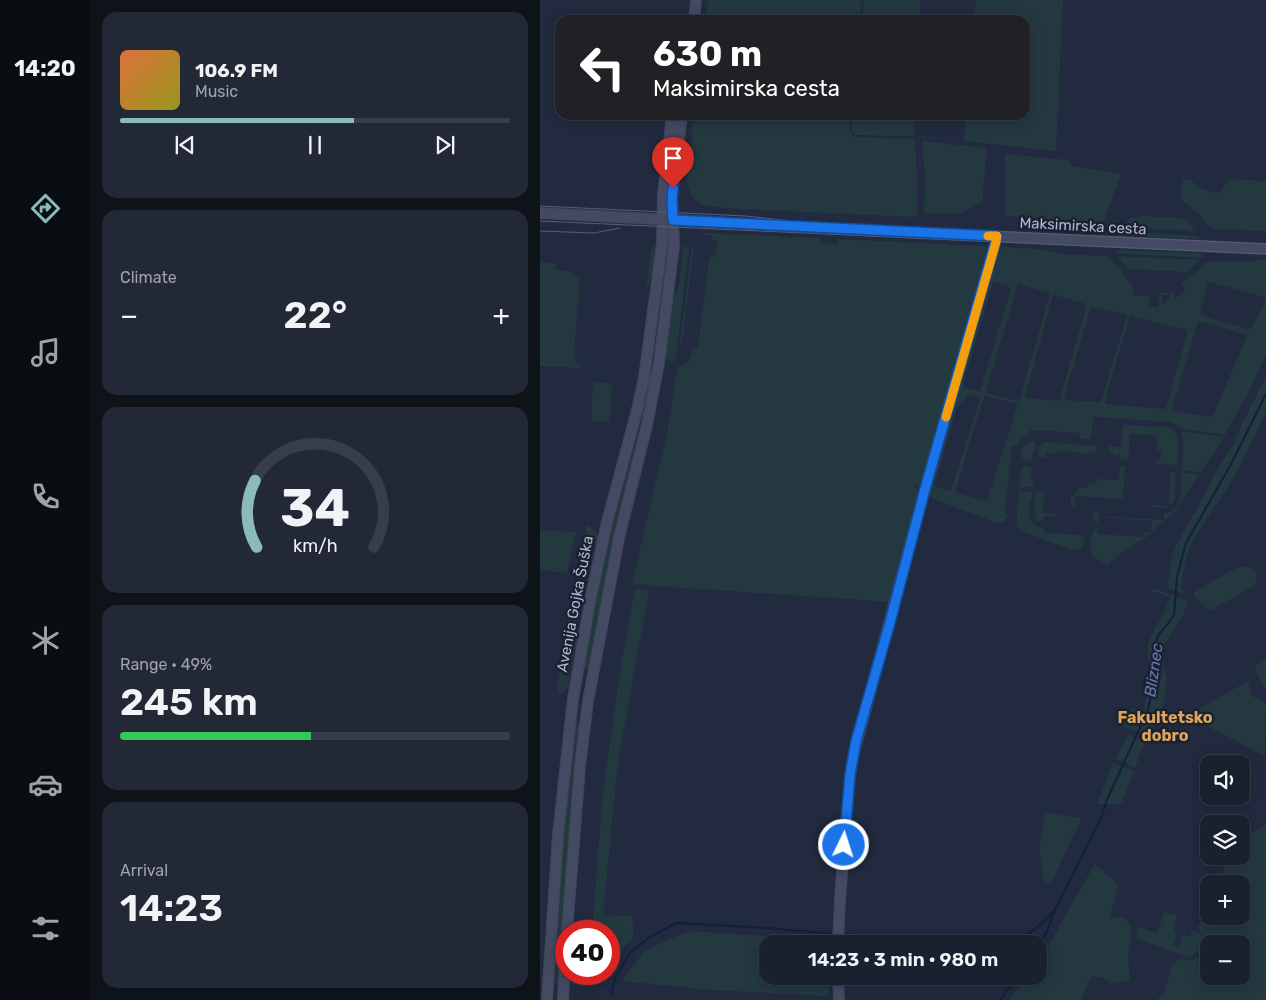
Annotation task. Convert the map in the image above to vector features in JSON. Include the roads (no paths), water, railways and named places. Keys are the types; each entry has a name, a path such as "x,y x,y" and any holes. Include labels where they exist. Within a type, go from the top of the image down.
{"main road":[{"path":"694,15 696,0"},
{"path":"668,220 663,195 671,120"},
{"path":"668,220 681,120"},
{"name":"Maksimirska cesta","path":"540,213 1266,249"},
{"name":"Avenija Gojka Šuška","path":"568,920 580,766 588,702 620,538 642,450 658,372 674,246 668,220"},
{"name":"Avenija Gojka Šuška","path":"547,1000 558,835 577,670 607,522 643,384 662,245 668,220"},
{"path":"838,935 849,783 853,757 925,489 997,236"},
{"path":"563,1000 564,985"},
{"path":"838,985 838,1000"}],"waterway":[{"name":"Bliznec","path":"1045,935 1055,909 1101,819 1106,802 1148,710 1153,686 1154,646 1159,634 1174,615 1177,577 1186,543 1230,466 1266,394"},
{"path":"1024,935 1043,923 1054,911"},
{"path":"611,994 616,976 630,953 650,937 676,923 835,934"},
{"path":"842,934 853,935"},
{"name":"Bliznec","path":"1000,1000 1012,985"}],"tram line":[{"path":"540,206 746,216 821,223 1266,244"},
{"path":"540,221 1266,254"},
{"path":"540,231 594,233 620,228"}],"district":[{"name":"Fakultetsko dobro","path":"1165,726"}]}
